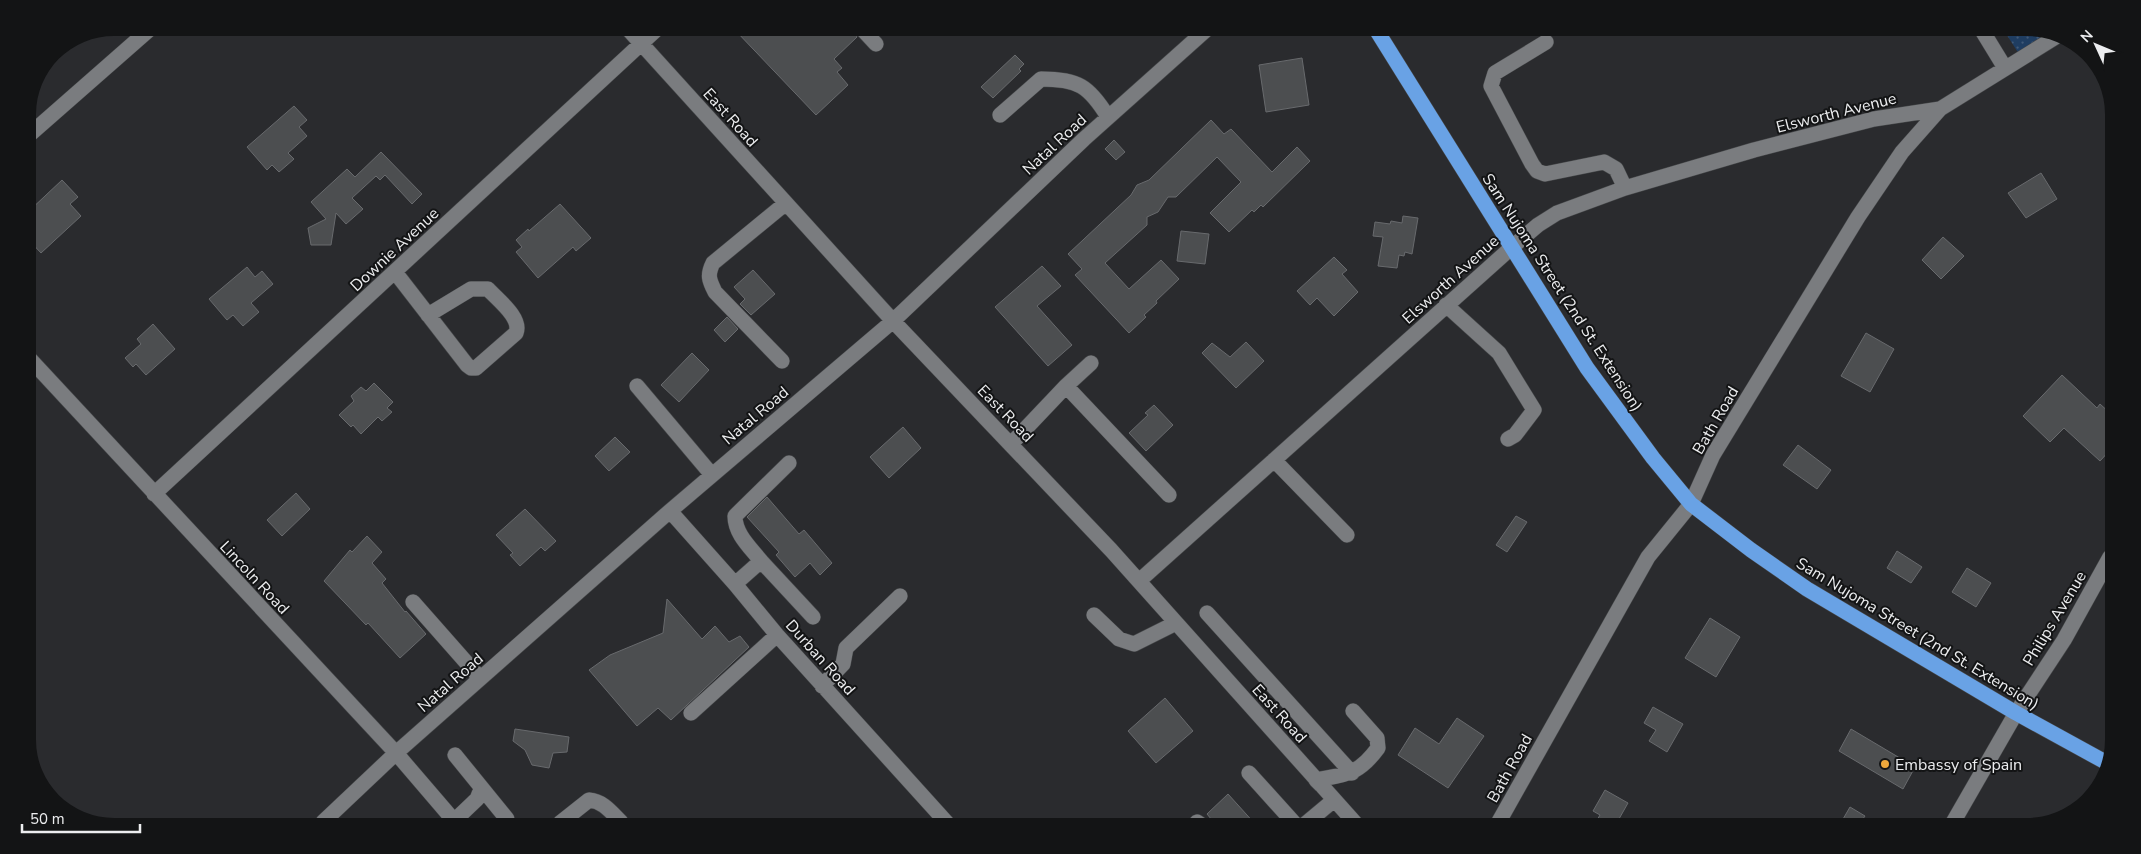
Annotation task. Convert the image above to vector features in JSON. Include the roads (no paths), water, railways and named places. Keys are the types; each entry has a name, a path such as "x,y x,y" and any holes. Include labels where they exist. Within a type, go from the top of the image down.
{"highway":[{"name":"Sam Nujoma Street (2nd St. Extension)","path":"1380,36 1587,368 1653,458 1691,504 1751,550 1807,589 2016,713 2102,760"}],"street":[{"path":"36,129 142,36"},
{"name":"East Road","path":"634,36 893,321 1139,581 1351,818"},
{"name":"Downie Avenue","path":"154,494 650,36"},
{"path":"869,36 876,44"},
{"name":"Natal Road","path":"327,818 396,753 670,511 893,321 1108,117 1199,36"},
{"path":"1985,36 2005,68"},
{"name":"Bath Road","path":"1502,818 1648,557 1691,504 1713,455 1858,217 1902,152 1940,109 2051,40"},
{"path":"1546,42 1495,72 1491,86 1532,164 1537,171 1545,174 1604,162 1616,169 1624,188"},
{"path":"1000,115 1041,79 1062,79 1088,89 1108,117"},
{"name":"Elsworth Avenue","path":"1139,581 1446,305 1538,225 1556,213 1624,188 1754,150 1874,118 1940,109"},
{"path":"782,361 716,292 708,280 709,271 713,263 786,204"},
{"path":"395,272 428,315 471,368 476,368 516,334 518,327 516,320 488,289 472,289 428,315"},
{"path":"1446,305 1499,354 1534,410 1508,439"},
{"path":"1011,444 1066,386 1091,363"},
{"name":"Lincoln Road","path":"36,365 396,753 452,818"},
{"path":"637,386 712,475"},
{"path":"1066,386 1169,495"},
{"path":"1274,460 1347,535"},
{"path":"789,463 735,516 735,523 741,536 760,561 813,617"},
{"name":"Durban Road","path":"670,511 736,584 777,636 885,752 943,818"},
{"path":"736,584 760,561"},
{"name":"Philips Avenue","path":"1956,818 2016,713 2064,640 2105,566"},
{"path":"822,686 843,664 846,648 900,596"},
{"path":"413,602 480,678"},
{"path":"1207,613 1352,773"},
{"path":"1094,616 1119,639 1134,644 1176,623"},
{"path":"692,713 777,636"},
{"path":"1316,780 1352,773 1367,762 1378,748 1377,738 1353,711"},
{"path":"454,755 506,818"},
{"path":"1249,773 1290,818"},
{"path":"1316,780 1351,818"},
{"path":"459,818 477,799 481,789"},
{"path":"566,818 589,800 603,804 617,818"},
{"path":"1312,818 1334,800"}],"place":[{"name":"Embassy of Spain","path":"1885,764"}]}
